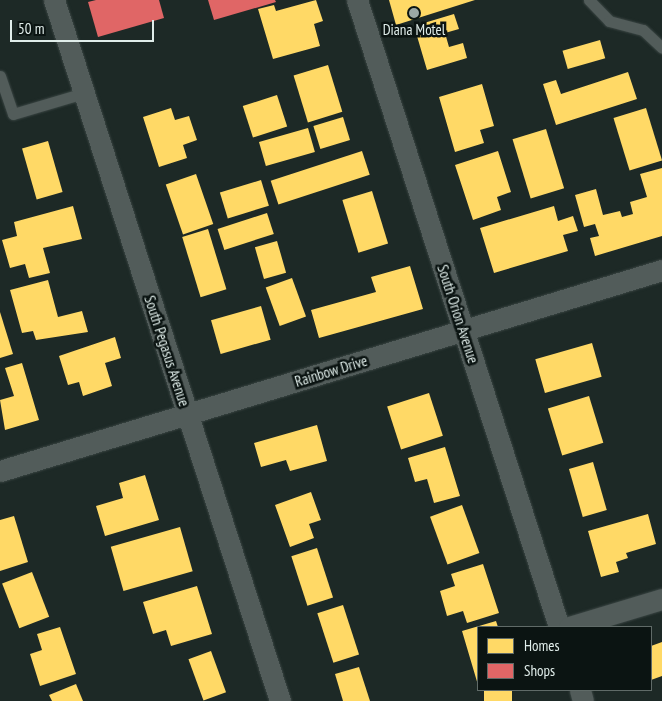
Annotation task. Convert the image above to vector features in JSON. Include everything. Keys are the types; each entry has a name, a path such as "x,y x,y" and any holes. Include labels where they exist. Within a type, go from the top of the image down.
{"street":[{"name":"South Pegasus Avenue","path":"54,0 280,701"},
{"name":"South Orion Avenue","path":"357,0 560,626"},
{"name":"Rainbow Drive","path":"0,471 662,270"},
{"path":"572,626 662,599"}],"lane":[{"path":"589,0 609,21 643,30 662,48"},
{"path":"0,76 13,114 84,93"}],"building: Homes":[{"path":"316,0 323,21 314,24 320,46 273,59 258,9 274,5 276,11"},
{"name":"Diana Motel","path":"389,0 475,0 396,25"},
{"path":"454,14 459,29 445,33 449,47 463,43 467,58 427,70 414,26"},
{"path":"600,40 605,58 568,69 563,51"},
{"path":"328,65 342,112 308,122 294,76"},
{"path":"628,72 637,99 556,125 543,84 556,80 561,94"},
{"path":"482,84 494,126 480,130 484,143 455,152 439,97"},
{"path":"277,95 287,126 253,138 243,106"},
{"path":"171,108 175,120 189,116 197,140 183,145 187,158 159,167 143,117"},
{"path":"646,108 662,161 630,171 613,118"},
{"path":"343,117 350,140 320,149 313,126"},
{"path":"308,128 315,152 266,166 259,142"},
{"path":"546,129 564,188 531,199 513,139"},
{"path":"48,141 63,192 37,199 22,148"},
{"path":"362,151 370,175 278,204 271,181"},
{"path":"498,151 511,192 497,197 501,210 473,220 455,165"},
{"path":"662,168 662,236 595,256 590,238 599,236 595,224 584,227 575,195 596,189 603,215 620,211 622,217 633,214 630,202 647,197 640,174"},
{"path":"196,174 213,224 183,235 166,184"},
{"path":"261,180 269,206 228,218 220,193"},
{"path":"372,191 388,244 358,253 342,200"},
{"path":"73,206 82,239 43,248 50,273 29,278 25,264 10,268 2,240 17,236 14,222"},
{"path":"554,206 558,221 573,216 578,231 563,235 568,251 494,273 480,228"},
{"path":"267,213 274,234 224,250 218,229"},
{"path":"208,229 226,289 201,297 182,237"},
{"path":"277,241 286,273 264,279 255,247"},
{"path":"410,266 423,309 319,338 311,310 376,292 371,277"},
{"path":"292,278 306,317 280,326 266,288"},
{"path":"48,280 58,317 82,311 88,332 36,340 33,331 22,333 10,290"},
{"path":"261,306 271,340 221,354 211,320"},
{"path":"0,312 13,354 0,358"},
{"path":"115,337 121,358 105,363 112,386 83,396 79,382 68,385 59,356"},
{"path":"592,343 602,377 545,393 535,359"},
{"path":"22,363 39,420 5,430 0,400 14,396 5,368"},
{"path":"429,393 443,436 401,449 387,407"},
{"path":"589,396 603,443 562,455 548,409"},
{"path":"317,425 327,461 290,471 286,460 261,467 254,443"},
{"path":"445,447 460,496 434,503 427,479 415,482 408,458"},
{"path":"593,462 607,510 583,517 569,469"},
{"path":"145,475 159,520 105,536 96,506 123,498 119,483"},
{"path":"311,492 321,520 309,524 314,538 290,547 275,505"},
{"path":"462,505 479,553 447,565 430,517"},
{"path":"648,514 656,544 626,553 628,558 616,562 619,572 601,577 588,531"},
{"path":"14,516 28,562 0,571 0,520"},
{"path":"180,527 193,571 123,591 111,547"},
{"path":"317,548 333,597 307,606 291,556"},
{"path":"483,564 499,613 467,623 463,611 447,616 440,591 455,586 451,574"},
{"path":"32,572 49,617 19,628 2,583"},
{"path":"197,586 212,634 171,646 166,630 153,634 143,602"},
{"path":"343,605 359,654 333,663 317,613"},
{"path":"496,621 498,626 479,626"},
{"path":"60,627 76,674 40,686 30,654 42,650 37,634"},
{"path":"477,627 477,682 462,631"},
{"path":"662,642 662,676 652,680 652,646"},
{"path":"211,651 226,692 203,701 188,659"},
{"path":"359,667 370,701 343,701 335,674"},
{"path":"76,684 83,701 52,701 49,695"},
{"path":"484,691 512,691 512,701 484,701"}],"building: Shops":[{"path":"96,0 159,0 164,18 98,37 88,2"},
{"path":"208,0 275,0 276,2 214,20"}],"place":[{"name":"Diana Motel","path":"414,13"}]}
